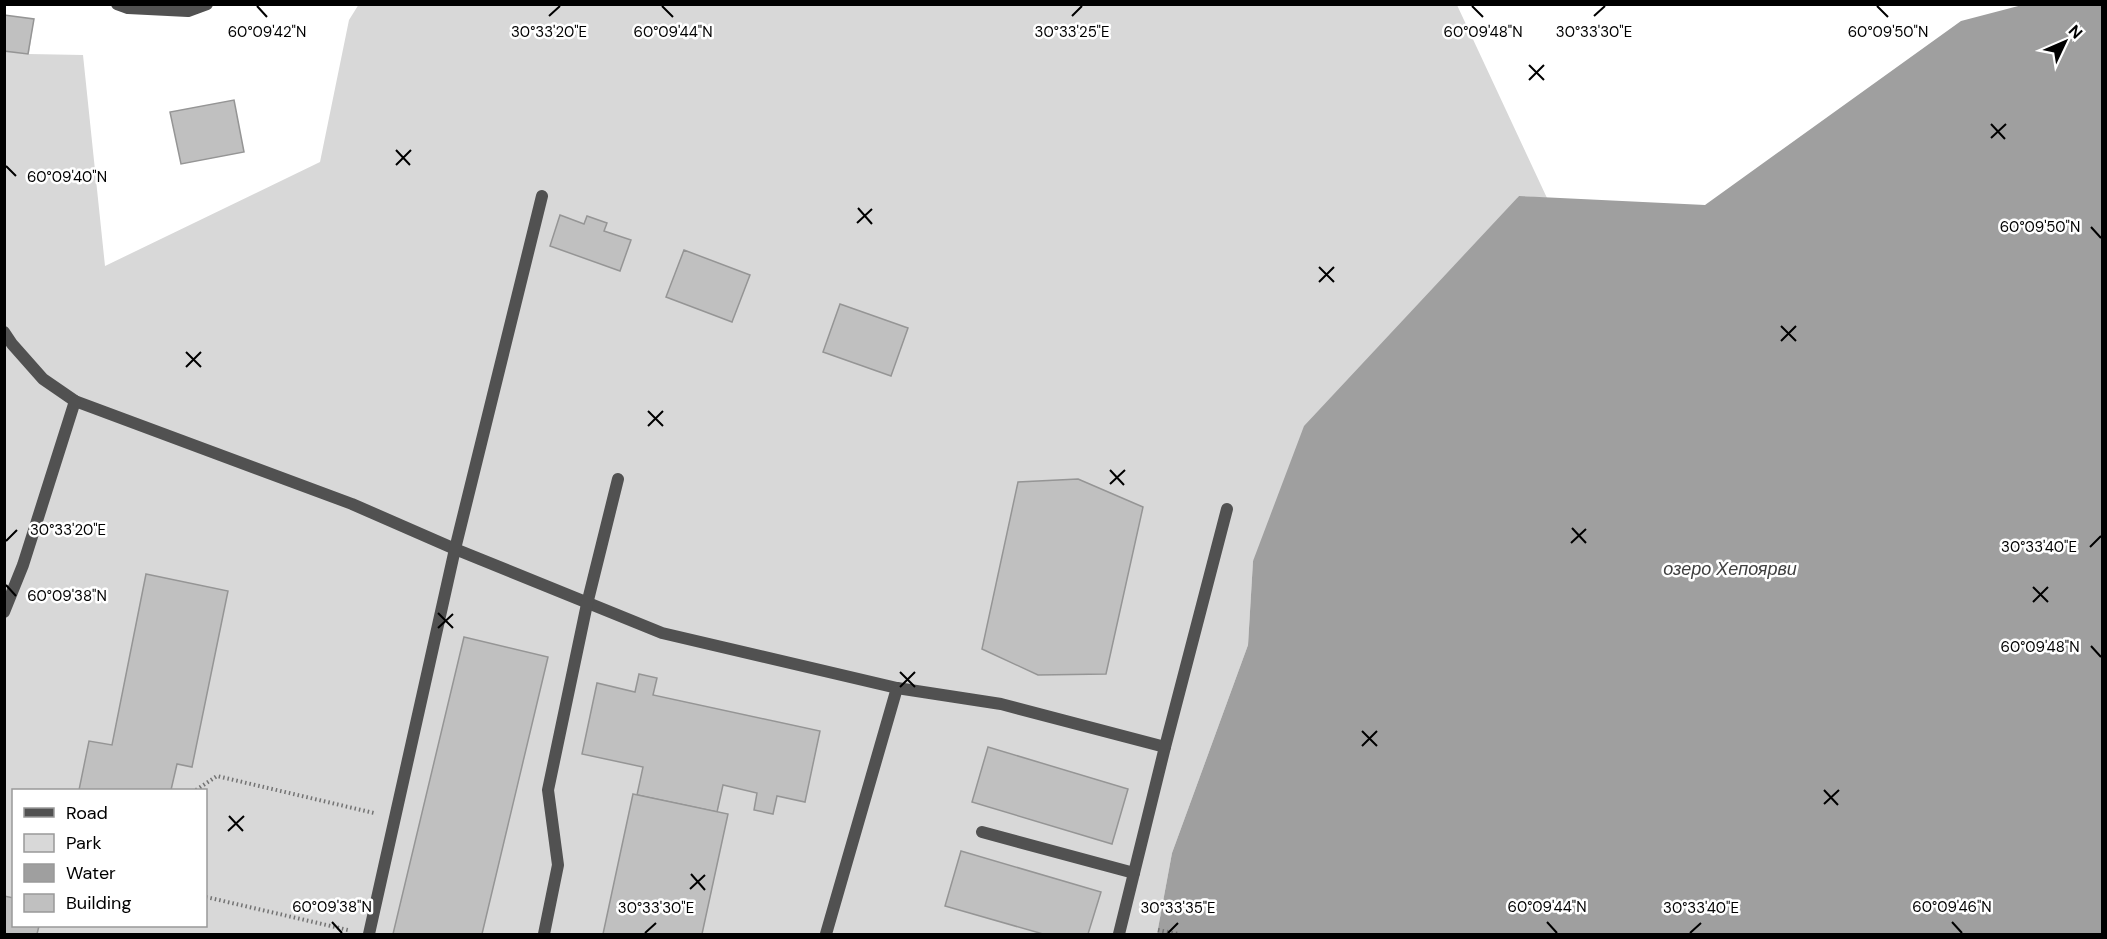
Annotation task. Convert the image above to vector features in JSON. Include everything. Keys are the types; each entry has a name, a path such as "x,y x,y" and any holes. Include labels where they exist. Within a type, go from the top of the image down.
{"street":[{"path":"117,4 128,8 188,11 207,4"},
{"path":"369,934 455,549 542,196"},
{"path":"4,332 43,379 75,401 352,504 587,604 662,633 897,688 1001,704 1165,747"},
{"path":"4,612 23,565 75,401"},
{"path":"544,934 558,865 548,790 587,604 618,479"},
{"path":"1119,934 1227,509"},
{"path":"826,934 897,688"},
{"path":"982,832 1134,873"}],"path":[{"path":"198,789 217,776 395,818"},
{"path":"207,897 354,932"},
{"path":"1158,930 1178,934"}],"green space":[{"path":"359,4 1457,5 1547,198 1519,196 1253,561 1248,645 1172,853 1157,934 5,934 4,15 34,19 29,54 83,55 105,266 320,162 349,20"}],"water":[{"name":"озеро Хепоярви","path":"2026,4 2102,5 2102,934 1157,934 1172,853 1248,645 1253,561 1304,426 1519,196 1705,205 1961,21"}],"building":[{"path":"4,15 34,19 28,54 4,51"},
{"path":"234,100 244,152 181,164 170,112"},
{"path":"560,215 584,224 587,216 607,223 604,231 631,240 620,271 550,246"},
{"path":"684,250 750,275 732,322 666,297"},
{"path":"840,304 908,328 891,376 823,352"},
{"path":"1078,479 1143,507 1106,674 1038,675 982,649 1018,482"},
{"path":"146,574 228,591 192,767 177,764 171,789 79,789 89,741 112,745"},
{"path":"464,637 548,657 482,934 393,934"},
{"path":"639,674 657,678 653,695 820,731 805,802 777,796 773,814 754,810 757,793 723,785 717,812 637,795 643,767 582,754 597,683 635,692"},
{"path":"988,747 1128,789 1112,844 972,802"},
{"path":"633,794 728,814 702,934 603,934"},
{"path":"961,851 1101,892 1088,934 1043,934 945,906"},
{"path":"4,896 12,898 12,927 39,927 37,934 4,934"}]}
